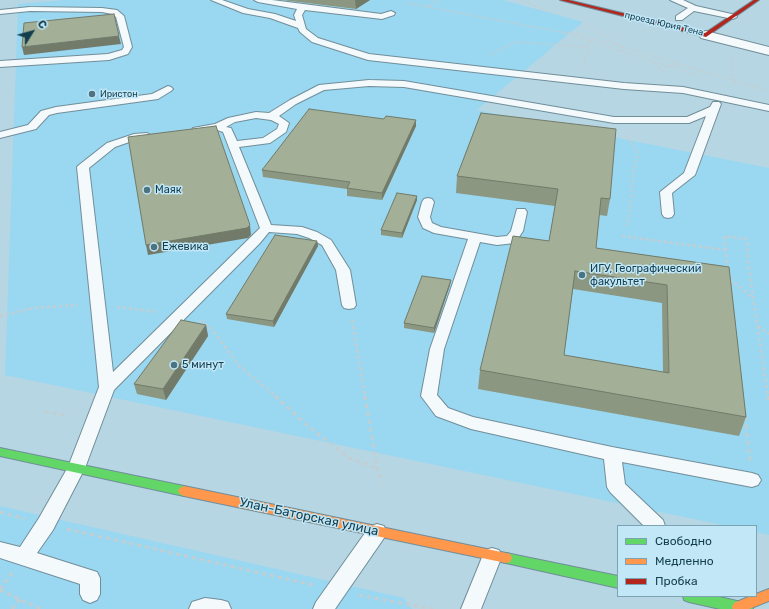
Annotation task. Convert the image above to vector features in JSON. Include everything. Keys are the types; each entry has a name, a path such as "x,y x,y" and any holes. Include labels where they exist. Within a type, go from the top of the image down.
{"street":[{"name":"проезд Юрия Тена","path":"562,0 706,35 757,0"},
{"path":"706,35 769,50"},
{"name":"Улан-Баторская улица","path":"0,452 617,582"},
{"path":"699,597 709,598 742,608 769,595"}],"lane":[{"path":"215,0 246,11 272,16 301,26"},
{"path":"258,0 382,17 391,13"},
{"path":"674,0 685,3 693,8 733,17"},
{"path":"302,7 298,15 301,26 303,30 315,40 368,57 583,81 683,90 769,108"},
{"path":"679,18 693,8"},
{"path":"0,12 30,10 102,10 114,12 120,16 128,46 125,52 109,58 0,64"},
{"path":"270,116 322,87 369,83 404,84 608,118 656,121 689,120 714,110"},
{"path":"0,135 32,127 45,113 56,110 155,97 168,89"},
{"path":"668,214 666,192 689,175 718,98"},
{"path":"186,131 217,127 232,120 256,115 274,117 284,124 282,130 266,141 232,145"},
{"path":"217,127 227,130 266,228"},
{"path":"107,387 83,167 111,146 134,137 156,134"},
{"path":"428,202 424,217 428,225 438,230 497,241 511,240 517,231 521,212"},
{"path":"266,228 298,230 327,242 343,270 349,305"},
{"path":"24,557 46,524 76,468 107,387 256,240 266,228"},
{"path":"475,237 437,348 429,396 442,412 471,423 612,454 752,480"},
{"path":"612,454 616,488 655,525"},
{"path":"324,609 377,532"},
{"path":"0,550 90,578 90,594"},
{"path":"471,609 492,556"},
{"path":"199,609 205,607 221,609"}],"path":[{"path":"427,7 439,0"},
{"path":"520,0 549,11"},
{"path":"406,3 562,32 575,33 769,91"},
{"path":"579,21 622,47"},
{"path":"562,32 701,77"},
{"path":"464,68 515,42 588,47"},
{"path":"583,81 583,72 590,42"},
{"path":"620,51 622,47"},
{"path":"732,52 731,64 733,80"},
{"path":"666,66 681,65"},
{"path":"729,85 736,87"},
{"path":"608,118 622,130 638,152 633,172 630,212 626,226"},
{"path":"622,236 726,250"},
{"path":"730,282 724,236 747,239 748,263 769,402"},
{"path":"729,278 753,298"},
{"path":"0,316 33,308 98,305 196,318 211,328 239,366 308,426 349,458 377,468"},
{"path":"349,305 357,341 377,468 382,484"},
{"path":"758,325 769,334"},
{"path":"744,410 752,480"},
{"path":"45,412 67,415"},
{"path":"0,512 337,591 433,609"},
{"path":"0,590 41,609"},
{"path":"12,609 20,599"}],"shaded area":[{"path":"65,0 503,0 583,22 477,110 769,168 769,535 757,532 757,525 722,525 5,375 18,4"},
{"path":"0,506 404,598 412,609 0,609"}],"building":[{"path":"114,14 119,36 22,47 24,23"},
{"path":"309,109 384,119 386,116 416,120 382,193 347,188 350,182 262,170"},
{"name":"ИГУ, Географический факультет","path":"481,113 616,129 610,199 601,198 596,248 729,267 746,417 480,370 513,236 549,241 558,189 457,176","holes":["575,271 667,285 669,373 564,355"]},
{"path":"216,126 250,225 247,228 146,245 128,137"},
{"path":"397,193 417,196 402,233 381,230"},
{"path":"275,235 317,241 273,321 226,314"},
{"path":"422,276 451,280 434,328 404,323"},
{"path":"181,320 206,325 163,389 134,384"}],"traffic: fast":[{"path":"0,452 184,491"},
{"path":"506,558 617,582"},
{"path":"693,597 746,609"}],"traffic: slow":[{"path":"184,491 506,558"},
{"path":"739,607 769,595"}],"traffic: jam":[{"path":"562,0 706,35 757,0"}],"place":[{"name":"Иристон","path":"92,94"},
{"name":"Маяк","path":"147,190"},
{"name":"Ежевика","path":"154,247"},
{"name":"ИГУ, Географический факультет","path":"582,275"},
{"name":"5 минут","path":"174,365"}]}
